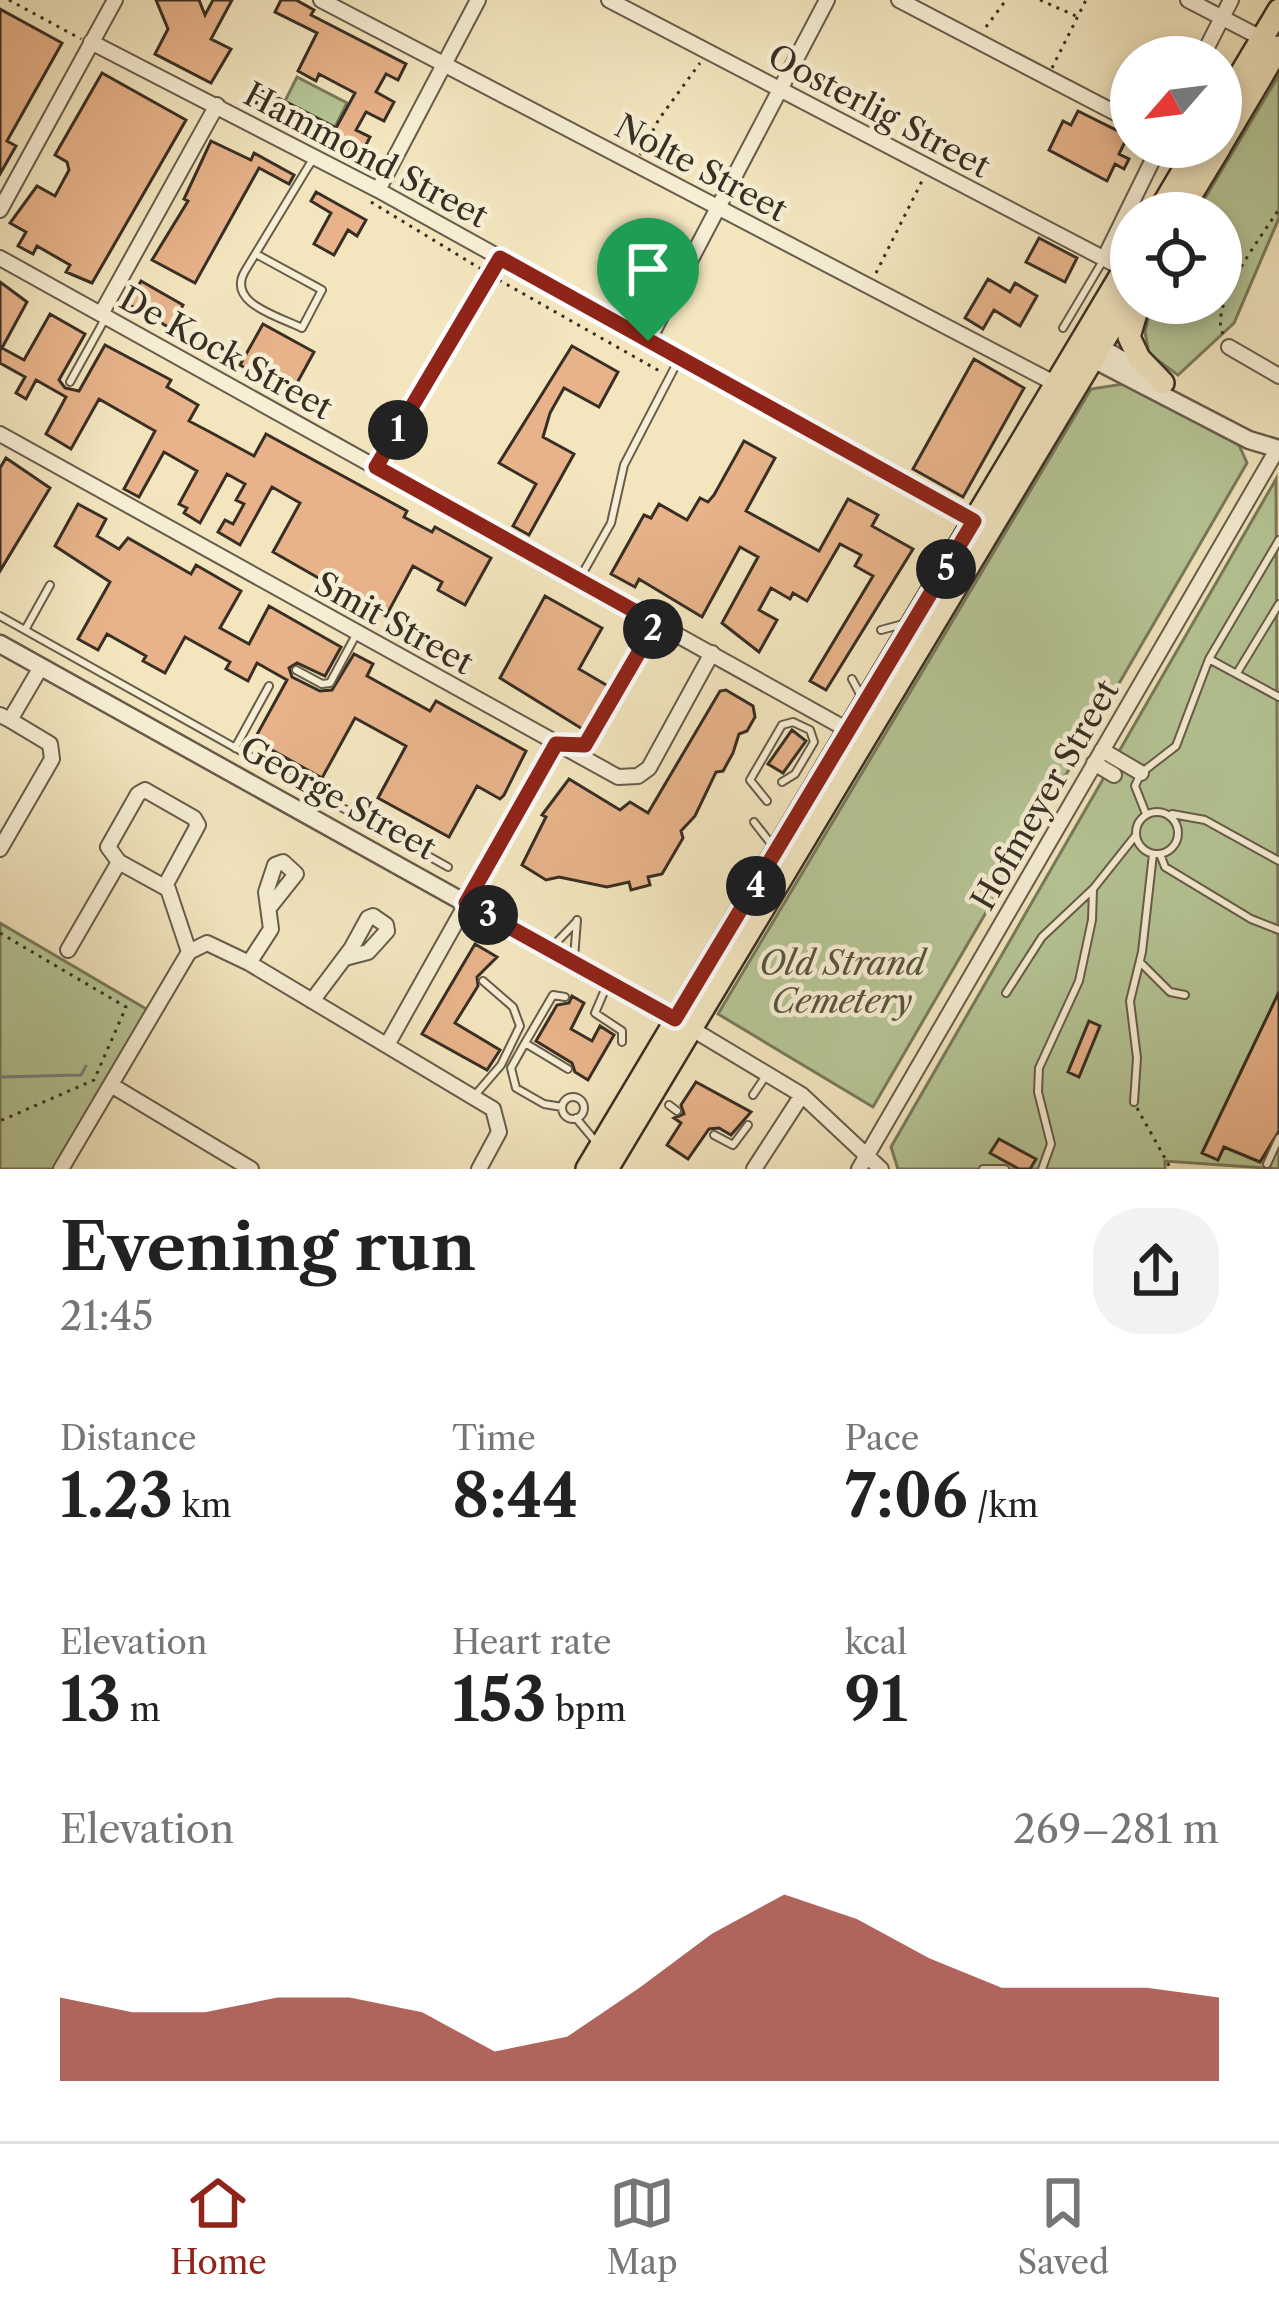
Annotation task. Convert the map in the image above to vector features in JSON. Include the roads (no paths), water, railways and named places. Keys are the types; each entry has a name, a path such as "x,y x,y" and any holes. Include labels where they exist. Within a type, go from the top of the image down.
{"main road":[{"path":"1242,88 1270,43 1279,10"},
{"path":"1242,80 1270,43"},
{"path":"596,1163 982,526 1083,344 1110,284"},
{"path":"684,1024 775,854 858,736 865,704 914,622 982,526 1055,384 1110,316"},
{"path":"1133,324 1130,337 1139,358 1162,383"}],"street":[{"path":"0,210 5,188 115,0"},
{"name":"Nolte Street","path":"321,0 1055,384"},
{"path":"378,190 478,0"},
{"name":"Oosterlig Street","path":"609,0 1110,257"},
{"path":"648,341 827,0"},
{"path":"899,0 1110,110"},
{"path":"1188,0 1270,43"},
{"path":"1213,36 1231,0"},
{"name":"Hammond Street","path":"92,43 378,190 982,526"},
{"path":"103,316 217,105"},
{"name":"De Kock Street","path":"0,258 858,736"},
{"path":"376,467 500,258"},
{"path":"1083,344 1253,430 1274,446"},
{"path":"1083,344 1249,440 1274,446"},
{"path":"1229,346 1279,376"},
{"name":"Smit Street","path":"1,436 618,777 644,773 712,653"},
{"name":"Hofmeyer Street","path":"863,1162 1274,446"},
{"name":"George Street","path":"0,644 769,1071 802,1095 863,1162 881,1169"},
{"path":"0,849 52,759 50,744 5,718 41,667"},
{"path":"387,1045 556,744"},
{"path":"1098,756 1141,773"},
{"path":"1098,756 1114,775"},
{"path":"165,886 198,825 147,790 138,794 109,841 110,853 165,886 188,952"},
{"path":"68,950 119,862"},
{"path":"249,963 271,929 266,892 275,865 284,862 296,874 269,908"},
{"path":"312,1001 370,916 386,925 387,931 368,952 345,958"},
{"path":"62,1169 188,952 211,943 494,1109 500,1121 479,1169"},
{"path":"111,1085 251,1169"},
{"path":"754,1169 802,1095"}],"lane":[{"path":"256,254 322,290 302,328 241,295 239,281 314,158"},
{"path":"70,382 103,316"},
{"path":"579,580 611,524 624,466 679,359"},
{"path":"1006,993 1042,937 1093,890 1136,835 1146,814 1135,786 1141,773 1176,746 1209,659 1279,540"},
{"path":"25,630 50,586"},
{"path":"1237,673 1279,604"},
{"name":"George Street","path":"0,616 448,868"},
{"path":"881,630 914,622"},
{"path":"296,670 327,685 357,633"},
{"path":"1209,659 1279,697"},
{"path":"852,679 865,704"},
{"path":"235,748 269,686"},
{"path":"146,725 156,704"},
{"path":"767,801 750,780 782,725 793,722 810,730 814,742 795,775 782,782"},
{"path":"1146,814 1205,820 1279,861"},
{"path":"1156,854 1173,847 1179,833 1169,814"},
{"path":"754,822 775,854"},
{"path":"363,846 374,826"},
{"path":"1136,835 1165,867 1251,919 1279,930"},
{"path":"1134,1102 1137,1050 1130,1001 1156,854"},
{"path":"1042,1169 1051,1144 1038,1092 1039,1068 1079,981 1093,890"},
{"path":"549,949 577,920 574,963"},
{"path":"1140,962 1170,992 1184,995"},
{"path":"474,1097 501,1065 520,1026 512,1007 483,981"},
{"path":"608,982 590,1009 622,1031 622,1042"},
{"path":"562,1107 544,1104 514,1084 511,1069 553,995 565,997"},
{"path":"525,1043 568,1069"},
{"path":"753,1095 769,1071"},
{"path":"562,1107 569,1098 578,1099 583,1109 576,1118"},
{"path":"562,1107 568,1118 576,1118"},
{"path":"576,1118 596,1163"},
{"path":"714,1135 733,1145 748,1125"},
{"path":"1267,1163 1279,1138"},
{"path":"983,1169 1005,1169"}],"waterway":[{"path":"0,1077 81,1075 86,1066"}],"park label":[{"name":"Old Strand Cemetery","path":"842,982"}]}
